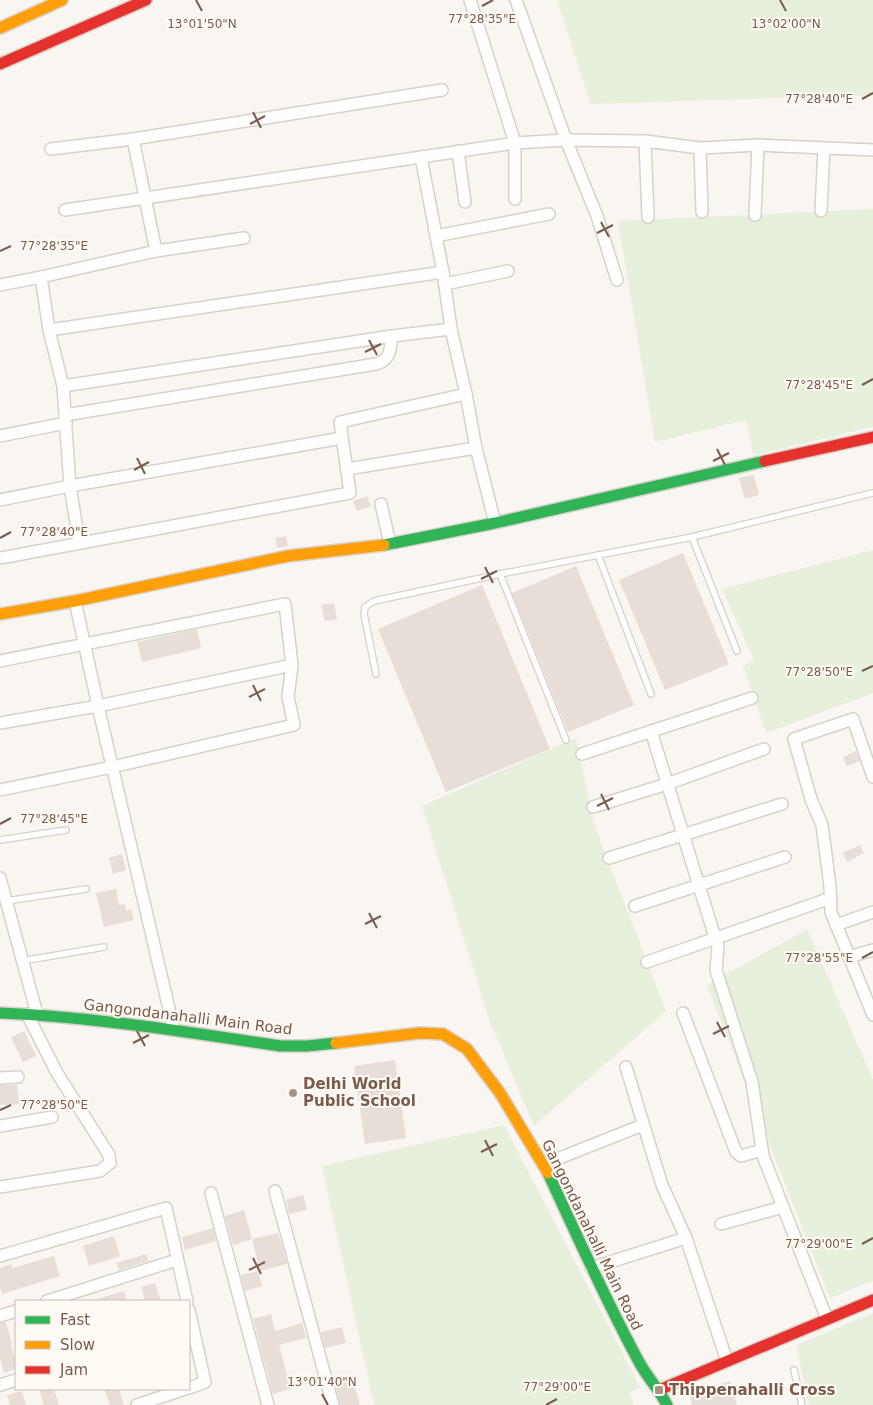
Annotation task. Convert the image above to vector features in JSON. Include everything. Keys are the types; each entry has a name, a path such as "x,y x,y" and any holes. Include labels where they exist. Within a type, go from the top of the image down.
{"main road":[{"path":"0,28 62,0"},
{"path":"0,64 146,0"},
{"path":"0,614 75,601 288,556 390,544 495,523 873,437"},
{"name":"Gangondanahalli Main Road","path":"0,1013 93,1019 280,1046 307,1046 420,1033 443,1034 467,1049 500,1093 544,1164 591,1268 639,1363 659,1390 667,1405"},
{"path":"659,1390 873,1300"}],"street":[{"path":"470,0 515,143 515,199"},
{"path":"516,0 566,140 597,216 617,280"},
{"path":"51,148 133,139 442,90"},
{"path":"133,139 156,251"},
{"path":"65,210 515,143 566,140 645,141 700,148 758,145 873,150"},
{"path":"645,141 648,217"},
{"path":"755,215 758,145"},
{"path":"700,148 702,212"},
{"path":"821,211 824,148"},
{"path":"458,151 465,202"},
{"path":"421,157 443,272 451,329 476,448 495,523"},
{"path":"436,236 549,214"},
{"path":"0,285 156,251 244,238"},
{"path":"445,284 508,271"},
{"path":"49,330 443,272"},
{"path":"41,276 49,330 63,386 70,486 79,542"},
{"path":"63,386 392,336 451,329"},
{"path":"0,436 65,419 384,362 389,357 392,336"},
{"path":"0,558 350,493 340,422 466,394"},
{"path":"0,500 342,438"},
{"path":"348,469 476,448"},
{"path":"381,504 390,544"},
{"path":"75,601 174,1030"},
{"path":"0,661 285,604 292,666 288,697 294,725 112,767 0,790"},
{"path":"0,723 98,706 292,666"},
{"path":"582,754 752,698"},
{"path":"873,777 853,719 794,739 811,799 822,825 826,849 831,912 848,957 869,995 873,1014"},
{"path":"651,731 697,884 716,938 718,947 716,970 752,1082 763,1156 828,1319"},
{"path":"593,807 666,784 764,749"},
{"path":"609,858 782,804"},
{"path":"635,906 697,884 785,857"},
{"path":"0,878 22,961 32,1014 57,1073 109,1155 110,1162 100,1171 0,1187"},
{"path":"647,962 831,898"},
{"path":"836,925 873,912"},
{"path":"848,957 873,950"},
{"path":"683,1013 736,1152 742,1156 762,1150"},
{"path":"626,1067 662,1185 686,1238 727,1361"},
{"path":"0,1078 18,1077"},
{"path":"0,1126 52,1117"},
{"path":"544,1164 643,1125"},
{"path":"275,1191 333,1405"},
{"path":"211,1193 268,1405"},
{"path":"721,1224 783,1207"},
{"path":"0,1256 166,1208 187,1300"},
{"path":"591,1268 686,1238"},
{"path":"51,1300 177,1260"},
{"path":"0,1316 15,1311"},
{"path":"190,1387 205,1382 191,1330"},
{"path":"0,1385 15,1380"},
{"path":"143,1404 182,1390"}],"lane":[{"path":"376,674 364,614 365,607 380,599 692,537 873,493"},
{"path":"692,537 737,651"},
{"path":"598,556 651,694"},
{"path":"500,574 566,740"},
{"path":"0,840 66,830"},
{"path":"6,901 86,889"},
{"path":"22,961 104,947"},
{"path":"794,1370 802,1405"}],"green space":[{"path":"557,0 873,0 873,95 591,104"},
{"path":"873,209 873,427 753,455 746,420 655,442 618,221"},
{"path":"873,550 873,693 766,733 743,666 754,660 722,589"},
{"path":"576,738 595,827 666,1011 534,1126 490,1022 422,806"},
{"path":"807,929 873,1080 873,1281 830,1298 707,985"},
{"path":"504,1125 640,1387 629,1393 634,1405 374,1405 322,1166"},
{"path":"873,1313 873,1405 809,1405 796,1345"}],"building":[{"path":"754,475 759,495 745,499 739,478"},
{"path":"367,496 371,506 357,511 353,501"},
{"path":"286,536 288,546 277,548 275,538"},
{"path":"683,553 729,664 665,690 619,580"},
{"path":"576,566 634,705 568,732 512,593"},
{"path":"482,585 550,749 446,792 378,629"},
{"path":"334,603 337,619 325,621 321,605"},
{"path":"197,629 201,648 142,662 137,642"},
{"path":"856,751 860,761 847,766 843,757"},
{"path":"860,845 864,853 847,862 843,853"},
{"path":"122,854 126,870 113,874 109,858"},
{"path":"116,889 119,905 125,904 126,911 131,909 134,920 104,927 96,893"},
{"path":"24,1031 36,1056 23,1062 11,1037"},
{"path":"395,1060 406,1138 365,1144 354,1066"},
{"path":"0,1085 17,1085 19,1104 0,1105"},
{"path":"303,1195 307,1210 289,1214 286,1200"},
{"path":"244,1210 252,1239 233,1245 225,1216"},
{"path":"213,1228 216,1241 185,1250 182,1237"},
{"path":"278,1233 287,1264 260,1271 252,1239"},
{"path":"114,1236 120,1256 89,1266 83,1246"},
{"path":"146,1254 148,1261 119,1270 116,1263"},
{"path":"54,1256 60,1276 2,1294 0,1268 11,1264 12,1268"},
{"path":"258,1271 262,1286 245,1291 241,1275"},
{"path":"155,1283 161,1300 145,1300 141,1287"},
{"path":"124,1291 127,1300 97,1300"},
{"path":"271,1314 275,1331 302,1323 306,1338 279,1345 291,1389 273,1394 253,1319"},
{"path":"6,1322 15,1359 15,1369 4,1373 0,1359 0,1323"},
{"path":"342,1327 346,1343 325,1348 321,1332"},
{"path":"352,1375 360,1405 340,1405 334,1379"},
{"path":"730,1381 737,1405 692,1405 689,1394"},
{"path":"39,1390 54,1390 59,1405 44,1405"},
{"path":"104,1390 119,1390 124,1405 110,1405"},
{"path":"22,1391 26,1405 10,1405 7,1395"}],"traffic: fast":[{"path":"384,545 495,523 765,461"},
{"path":"0,1013 70,1018 175,1030 280,1046 336,1043"},
{"path":"548,1173 626,1337 641,1366 667,1405"}],"traffic: slow":[{"path":"0,28 62,0"},
{"path":"0,614 75,601 288,556 384,545"},
{"path":"336,1043 420,1033 443,1034 467,1049 500,1093 548,1173"}],"traffic: jam":[{"path":"0,64 146,0"},
{"path":"765,461 873,437"},
{"path":"659,1390 873,1300"}],"place":[{"name":"Delhi World Public School","path":"293,1093"},
{"name":"Thippenahalli Cross","path":"659,1390"}]}
